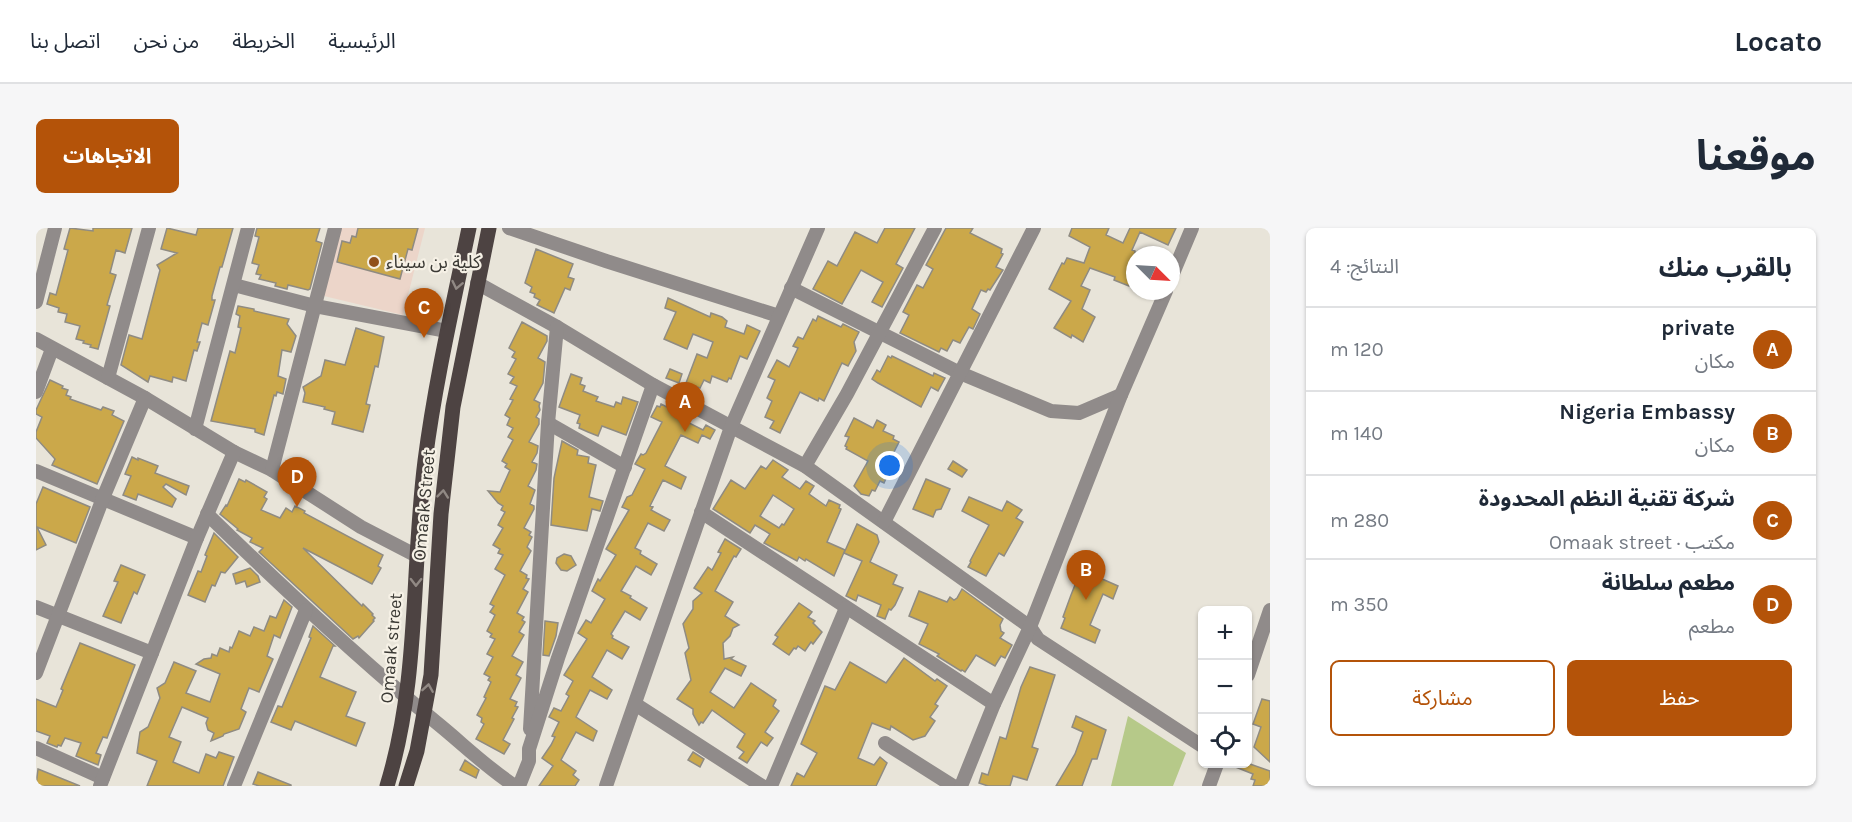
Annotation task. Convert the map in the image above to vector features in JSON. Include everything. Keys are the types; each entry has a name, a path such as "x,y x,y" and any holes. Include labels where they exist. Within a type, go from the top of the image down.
{"main road":[{"name":"Omaak street","path":"387,786 395,758 406,698 413,644 425,461 447,331 469,228"},
{"name":"Omaak Street","path":"406,786 417,751 430,675 441,514 453,407 489,228"}],"street":[{"path":"36,302 54,228"},
{"path":"108,378 149,228"},
{"path":"195,429 248,228"},
{"path":"272,470 335,228"},
{"path":"509,228 779,316"},
{"path":"606,786 731,427 818,228"},
{"path":"805,466 880,333 935,228"},
{"path":"1180,257 1192,228"},
{"path":"884,522 960,373 1029,230"},
{"path":"477,283 557,327 653,385 805,466 1030,627 1038,639 1198,743"},
{"path":"234,285 315,306 447,331"},
{"path":"791,288 960,373 1051,411 1079,413 1121,394"},
{"path":"961,786 994,704 1030,627 1121,394 1162,300"},
{"path":"207,514 306,610 406,698 510,784 529,761 548,423 557,327"},
{"path":"36,339 145,398 234,452 272,470 361,527 417,556"},
{"path":"36,392 52,349"},
{"path":"529,749 653,385"},
{"path":"36,673 103,498 145,398"},
{"path":"548,423 625,467"},
{"path":"36,748 101,782 197,538 234,452"},
{"path":"36,471 197,538"},
{"path":"701,512 994,704"},
{"path":"36,607 152,653"},
{"path":"771,786 846,608"},
{"path":"234,786 306,610"},
{"path":"1252,663 1270,610"},
{"path":"635,704 762,786"},
{"path":"885,743 953,786"},
{"path":"1209,786 1216,768"}],"shaded area":[{"name":"كلية بن سيناء","path":"340,228 425,228 403,315 324,296"}],"green space":[{"path":"1128,716 1186,753 1173,786 1111,786"}],"building":[{"path":"70,228 93,231 93,228 132,228 125,253 116,250 110,273 116,275 98,349 76,339 80,326 65,322 67,314 58,312 59,308 47,304 50,293 56,295 68,250 64,249"},
{"path":"167,228 196,235 198,228 233,228 212,296 212,300 215,300 208,325 202,323 197,342 200,342 197,351 194,350 186,381 173,377 172,382 150,376 148,382 121,365 129,335 142,339 160,270 157,265 177,253 161,249"},
{"path":"257,228 320,228 316,241 322,243 310,289 288,285 287,289 275,286 276,283 259,279 261,275 256,274 259,265 252,263 259,237 255,236"},
{"path":"358,228 418,228 412,250 408,249 400,279 337,262 342,241 350,243 352,236 356,237"},
{"path":"885,228 915,228 896,264 903,268 882,307 872,302 883,282 861,270 842,304 813,289 828,261 837,266 855,232 877,243"},
{"path":"946,228 973,228 970,233 1002,249 1003,254 996,267 1003,270 990,290 986,292 981,290 972,309 980,314 973,329 969,327 960,343 953,340 947,351 941,348 939,352 900,333 909,315 903,312 917,285 923,288 933,269 926,265"},
{"path":"1072,228 1109,228 1106,235 1123,243 1130,228 1176,228 1168,245 1140,232 1134,246 1126,246 1126,285 1114,280 1115,277 1090,268 1081,286 1090,290 1082,309 1095,317 1083,342 1054,328 1071,301 1049,289 1062,263 1064,264 1067,258 1084,263 1090,247 1069,236"},
{"path":"536,249 573,264 568,277 574,279 570,290 565,288 554,313 537,305 540,300 530,292 532,287 525,283"},
{"path":"668,298 710,317 711,313 722,317 727,321 725,327 744,334 747,325 760,331 747,359 740,356 731,379 729,378 727,382 712,376 710,383 704,380 700,388 686,383 697,354 707,358 713,342 693,334 687,349 664,339 676,312 665,308"},
{"path":"238,306 289,319 287,324 296,336 291,352 282,350 278,376 286,379 283,394 277,392 276,396 274,395 264,435 255,432 255,429 211,421 230,351 235,353 241,328 238,327 240,316 236,314"},
{"path":"818,316 841,327 843,324 859,332 854,342 856,351 848,366 842,363 824,401 819,398 818,401 800,392 780,433 770,428 774,421 765,417 772,401 767,398 775,380 768,377 777,360 789,367 798,348 793,346 798,337 803,339 813,319 816,321"},
{"path":"522,322 547,336 547,341 538,358 545,362 543,383 534,400 540,403 540,410 536,417 539,419 539,424 529,442 538,446 532,462 537,464 536,470 528,486 535,490 530,504 534,506 534,509 524,528 531,532 529,535 532,537 527,547 531,551 520,571 529,579 523,589 528,592 517,613 524,617 522,620 525,622 519,632 524,635 512,656 523,662 516,675 521,678 510,699 517,702 515,706 518,707 503,740 510,744 504,754 476,739 484,724 481,722 482,718 477,715 491,682 488,680 490,677 484,674 493,657 487,654 495,639 490,637 492,634 487,631 495,615 490,612 494,606 490,604 505,575 495,569 503,555 498,553 500,549 493,545 503,528 498,525 505,512 501,510 503,506 488,491 500,492 510,470 502,461 513,440 508,437 513,428 507,425 510,418 505,415 517,386 510,383 514,377 508,374 516,359 512,357 515,352 509,348"},
{"path":"356,328 384,337 378,367 375,366 366,404 370,405 363,432 332,424 335,412 303,402 305,393 303,387 321,376 325,360 345,365"},
{"path":"888,356 933,376 934,373 945,378 938,391 931,387 921,407 872,379 877,370 880,372"},
{"path":"670,369 682,374 679,383 666,378"},
{"path":"571,374 582,378 580,384 585,386 583,391 598,397 596,401 614,407 616,402 621,404 623,397 638,402 626,435 602,426 598,436 588,432 579,428 580,424 577,423 580,415 559,407"},
{"path":"50,380 68,390 66,395 71,397 70,399 101,410 103,407 114,411 112,415 124,421 97,484 52,465 55,459 36,438 42,417 36,414 36,410"},
{"path":"661,404 689,418 687,422 703,430 706,425 715,430 710,439 702,435 698,443 681,435 665,466 686,477 681,489 663,480 650,506 653,507 651,510 670,520 664,531 648,523 635,548 641,551 640,554 657,564 651,575 636,566 621,591 647,608 640,620 625,611 611,634 612,638 629,647 622,659 607,650 592,677 612,690 607,699 590,690 576,717 597,731 593,741 576,732 561,760 576,771 573,775 579,780 575,786 539,786 553,766 542,758 555,737 552,736 559,722 549,717 554,708 561,711 569,696 566,694 573,681 564,675 587,639 578,633 586,620 591,623 605,599 592,591 616,555 606,549 629,510 622,507 627,497 632,495 645,469 635,464 641,454 646,453 662,422 651,417 657,406 660,407"},
{"path":"854,418 873,428 877,420 886,425 883,431 894,436 893,439 899,442 884,472 888,474 884,483 880,481 875,491 872,490 869,496 861,494 854,486 868,461 846,449 845,446 849,437 845,436"},
{"path":"562,441 578,450 577,455 589,457 588,463 596,465 589,497 603,501 600,511 592,509 587,531 551,525 554,478"},
{"path":"132,457 158,466 155,473 189,486 186,495 166,484 163,487 176,499 172,507 138,494 136,500 123,495 131,476 125,474"},
{"path":"773,460 788,470 782,477 800,489 806,481 814,486 809,494 826,506 829,500 840,505 841,509 827,542 845,550 834,576 806,559 805,561 799,557 797,561 764,543 770,534 755,525 750,533 713,509 731,480 745,489 761,466 766,469","holes":["773,495 794,509 784,525 782,524 779,528 760,516"]},
{"path":"953,461 967,470 962,477 948,469"},
{"path":"239,479 245,482 246,480 267,492 264,497 267,499 261,510 280,518 286,508 292,512 295,506 383,555 378,566 381,568 372,584 303,548 373,614 374,621 359,638 358,636 353,639 259,552 263,548 250,542 252,538 237,530 220,514 227,506"},
{"path":"926,479 950,489 941,509 936,510 933,517 913,509"},
{"path":"43,487 90,507 76,543 37,527 46,545 36,550 36,504"},
{"path":"969,497 1002,511 1007,501 1022,510 1016,518 1023,522 1004,556 999,553 986,576 968,567 989,525 962,511"},
{"path":"857,524 877,535 879,542 870,562 897,575 893,584 903,588 885,619 877,616 881,605 858,595 856,601 846,596 862,561 844,553"},
{"path":"214,533 238,557 225,573 221,572 215,586 212,585 205,602 188,595 198,571 201,572"},
{"path":"725,539 741,549 736,557 734,556 715,591 733,602 725,616 739,625 733,628 730,636 723,643 724,659 733,657 731,659 746,666 741,676 725,668 710,692 734,708 751,683 776,700 773,706 779,711 765,732 773,738 767,746 761,742 747,763 739,758 744,752 737,747 745,734 712,710 699,725 693,709 677,699 691,680 685,653 689,648 683,624 693,609 693,601 702,593 694,588 708,567 712,570"},
{"path":"564,554 571,556 576,565 567,571 561,570 556,563 557,558"},
{"path":"121,565 145,575 137,594 134,592 121,623 103,616 118,582 114,581"},
{"path":"250,568 258,576 260,582 247,587 245,581 236,584 233,574"},
{"path":"1084,571 1118,586 1113,599 1103,594 1090,625 1100,630 1095,643 1061,628 1077,580 1080,582"},
{"path":"962,589 1003,619 1000,625 1004,633 1000,638 1012,645 1005,658 1001,656 995,666 976,655 965,672 961,671 937,656 939,654 919,644 928,624 909,616 919,591 947,602 950,597 954,600 957,598"},
{"path":"284,600 292,607 280,638 274,635 267,656 273,659 259,692 249,688 241,709 246,712 239,729 211,741 214,733 208,730 206,723 208,718 182,707 169,737 181,742 173,762 199,773 206,754 216,758 219,752 234,757 223,786 147,786 157,761 137,753 140,732 148,727 160,698 157,688 165,683 174,662 196,671 186,693 210,702 220,674 196,664 211,658 212,654 217,656 220,648 229,652 239,631 250,636 254,627 264,631 270,616 276,618"},
{"path":"799,603 812,612 808,617 815,621 813,623 822,632 805,651 798,646 789,655 773,644 778,637 775,635"},
{"path":"545,621 558,623 549,656 543,655"},
{"path":"313,626 335,646 333,646 320,677 356,692 346,716 365,723 356,746 295,721 291,730 271,722 278,706 282,707 311,638 309,637"},
{"path":"80,643 135,665 107,738 103,737 96,753 101,755 98,765 76,756 81,743 65,738 61,746 57,747 47,743 50,736 36,731 36,699 56,707"},
{"path":"904,658 935,681 937,679 947,686 935,704 938,706 930,717 935,721 925,736 913,740 891,726 890,730 872,723 858,758 874,765 880,757 887,763 876,786 791,786 797,773 804,777 817,753 801,744 825,686 835,690 850,662 886,683"},
{"path":"1030,667 1055,675 1032,747 1038,749 1027,780 1013,776 1010,786 988,786 979,783 982,773 988,775 1000,737 1006,739 1021,687"},
{"path":"1262,699 1270,701 1270,762 1254,747 1261,727 1253,724"},
{"path":"1076,716 1106,730 1097,759 1092,759 1082,786 1056,786 1075,754 1083,732 1072,727"},
{"path":"693,752 704,759 700,767 688,760"},
{"path":"465,760 479,770 476,778 460,770"},
{"path":"1252,765 1270,771 1270,786 1253,786 1255,780 1251,779 1253,774 1238,768 1252,768"},
{"path":"38,769 80,786 36,786"},
{"path":"258,772 291,785 291,786 253,784"}],"place":[{"name":"كلية بن سيناء","path":"374,262"},
{"name":"شركة تقنية النظم المحدودة","path":"424,338"},
{"name":"private","path":"685,432"},
{"name":"مطعم سلطانة","path":"297,507"},
{"name":"Nigeria Embassy","path":"1086,600"}]}
